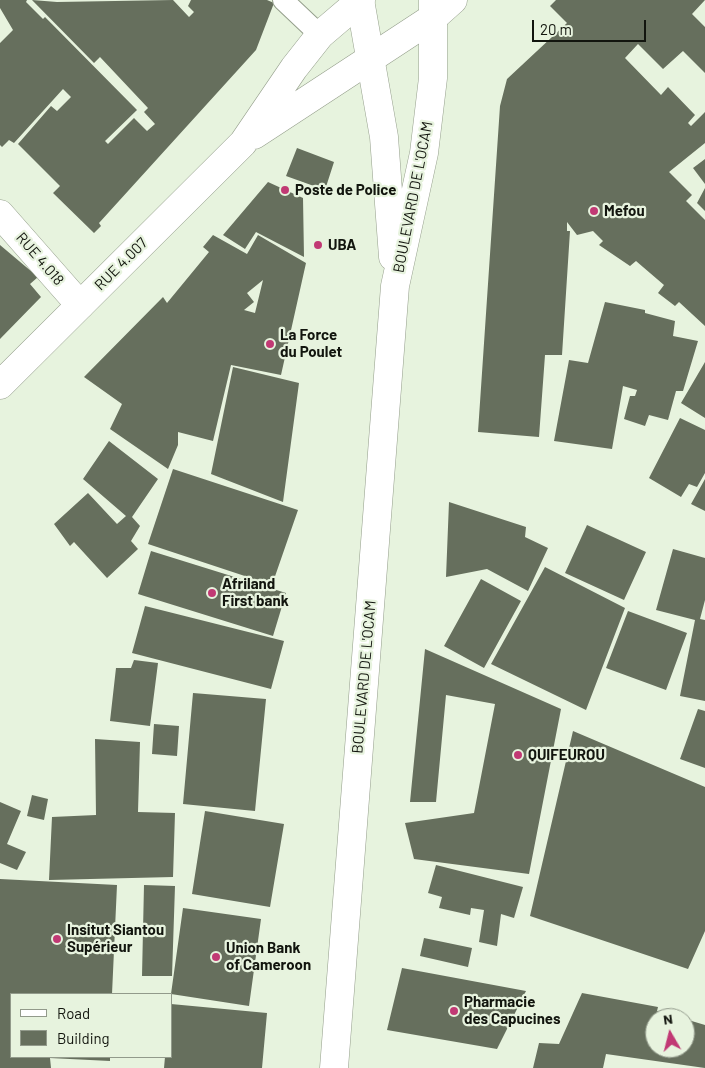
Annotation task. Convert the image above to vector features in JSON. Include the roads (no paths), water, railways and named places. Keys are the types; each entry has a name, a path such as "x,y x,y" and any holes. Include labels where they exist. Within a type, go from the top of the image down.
{"main road":[{"name":"RUE 4.007","path":"0,386 243,143 294,68 320,35 360,0"},
{"name":"BOULEVARD DE L'OCAM","path":"360,0 384,137 395,286"},
{"name":"RUE 4.007","path":"243,143 370,60 440,6"},
{"name":"BOULEVARD DE L'OCAM","path":"334,1068 395,286 424,153 440,6"},
{"name":"RUE 4.018","path":"0,214 80,305"}],"lane":[{"path":"283,0 320,35"}],"place":[{"name":"Poste de Police","path":"285,190"},
{"name":"Mefou","path":"594,211"},
{"name":"UBA","path":"318,245"},
{"name":"La Force du Poulet","path":"270,344"},
{"name":"Afriland First bank","path":"212,593"},
{"name":"QUIFEUROU","path":"518,755"},
{"name":"Insitut Siantou Supérieur","path":"57,939"},
{"name":"Union Bank of Cameroon","path":"216,957"},
{"name":"Pharmacie des Capucines","path":"454,1011"}]}
